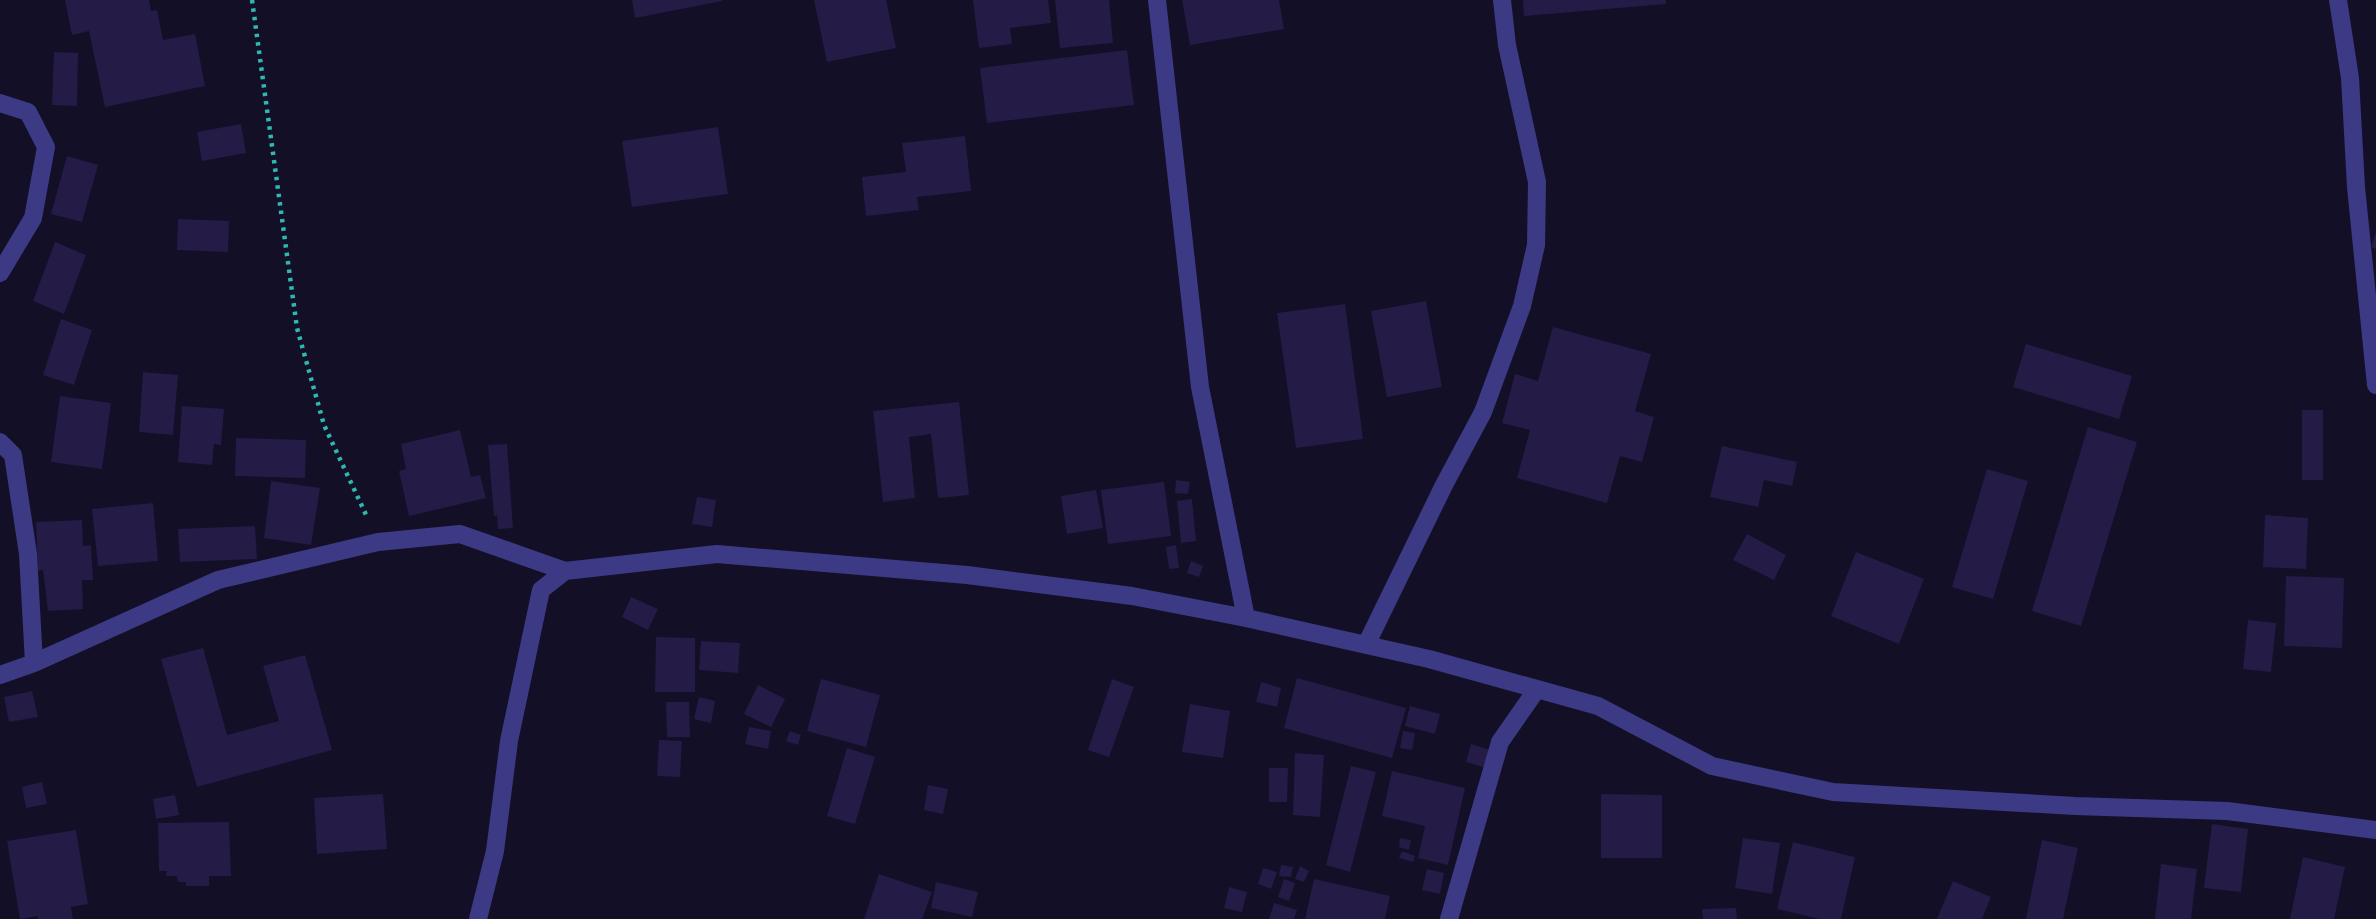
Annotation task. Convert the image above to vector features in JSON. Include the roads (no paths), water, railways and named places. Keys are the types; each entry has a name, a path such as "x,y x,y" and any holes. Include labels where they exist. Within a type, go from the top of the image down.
{"street":[{"path":"1157,0 1200,387 1247,618"},
{"path":"1366,645 1483,412 1522,306 1536,246 1537,182 1507,46 1502,0"},
{"path":"2338,0 2350,78 2356,187 2373,314 2376,384"},
{"path":"0,103 29,112 46,147 33,218 0,273"},
{"path":"0,442 13,455 15,468 27,554 34,663"},
{"path":"0,675 34,663 218,580 378,542 460,534 565,571 717,554 967,575 1132,596 1247,618 1429,659 1598,706 1712,766 1833,792 2075,806 2227,811 2376,830"},
{"path":"478,919 495,851 509,741 541,590 565,571"},
{"path":"1449,919 1500,741 1537,690"}]}
